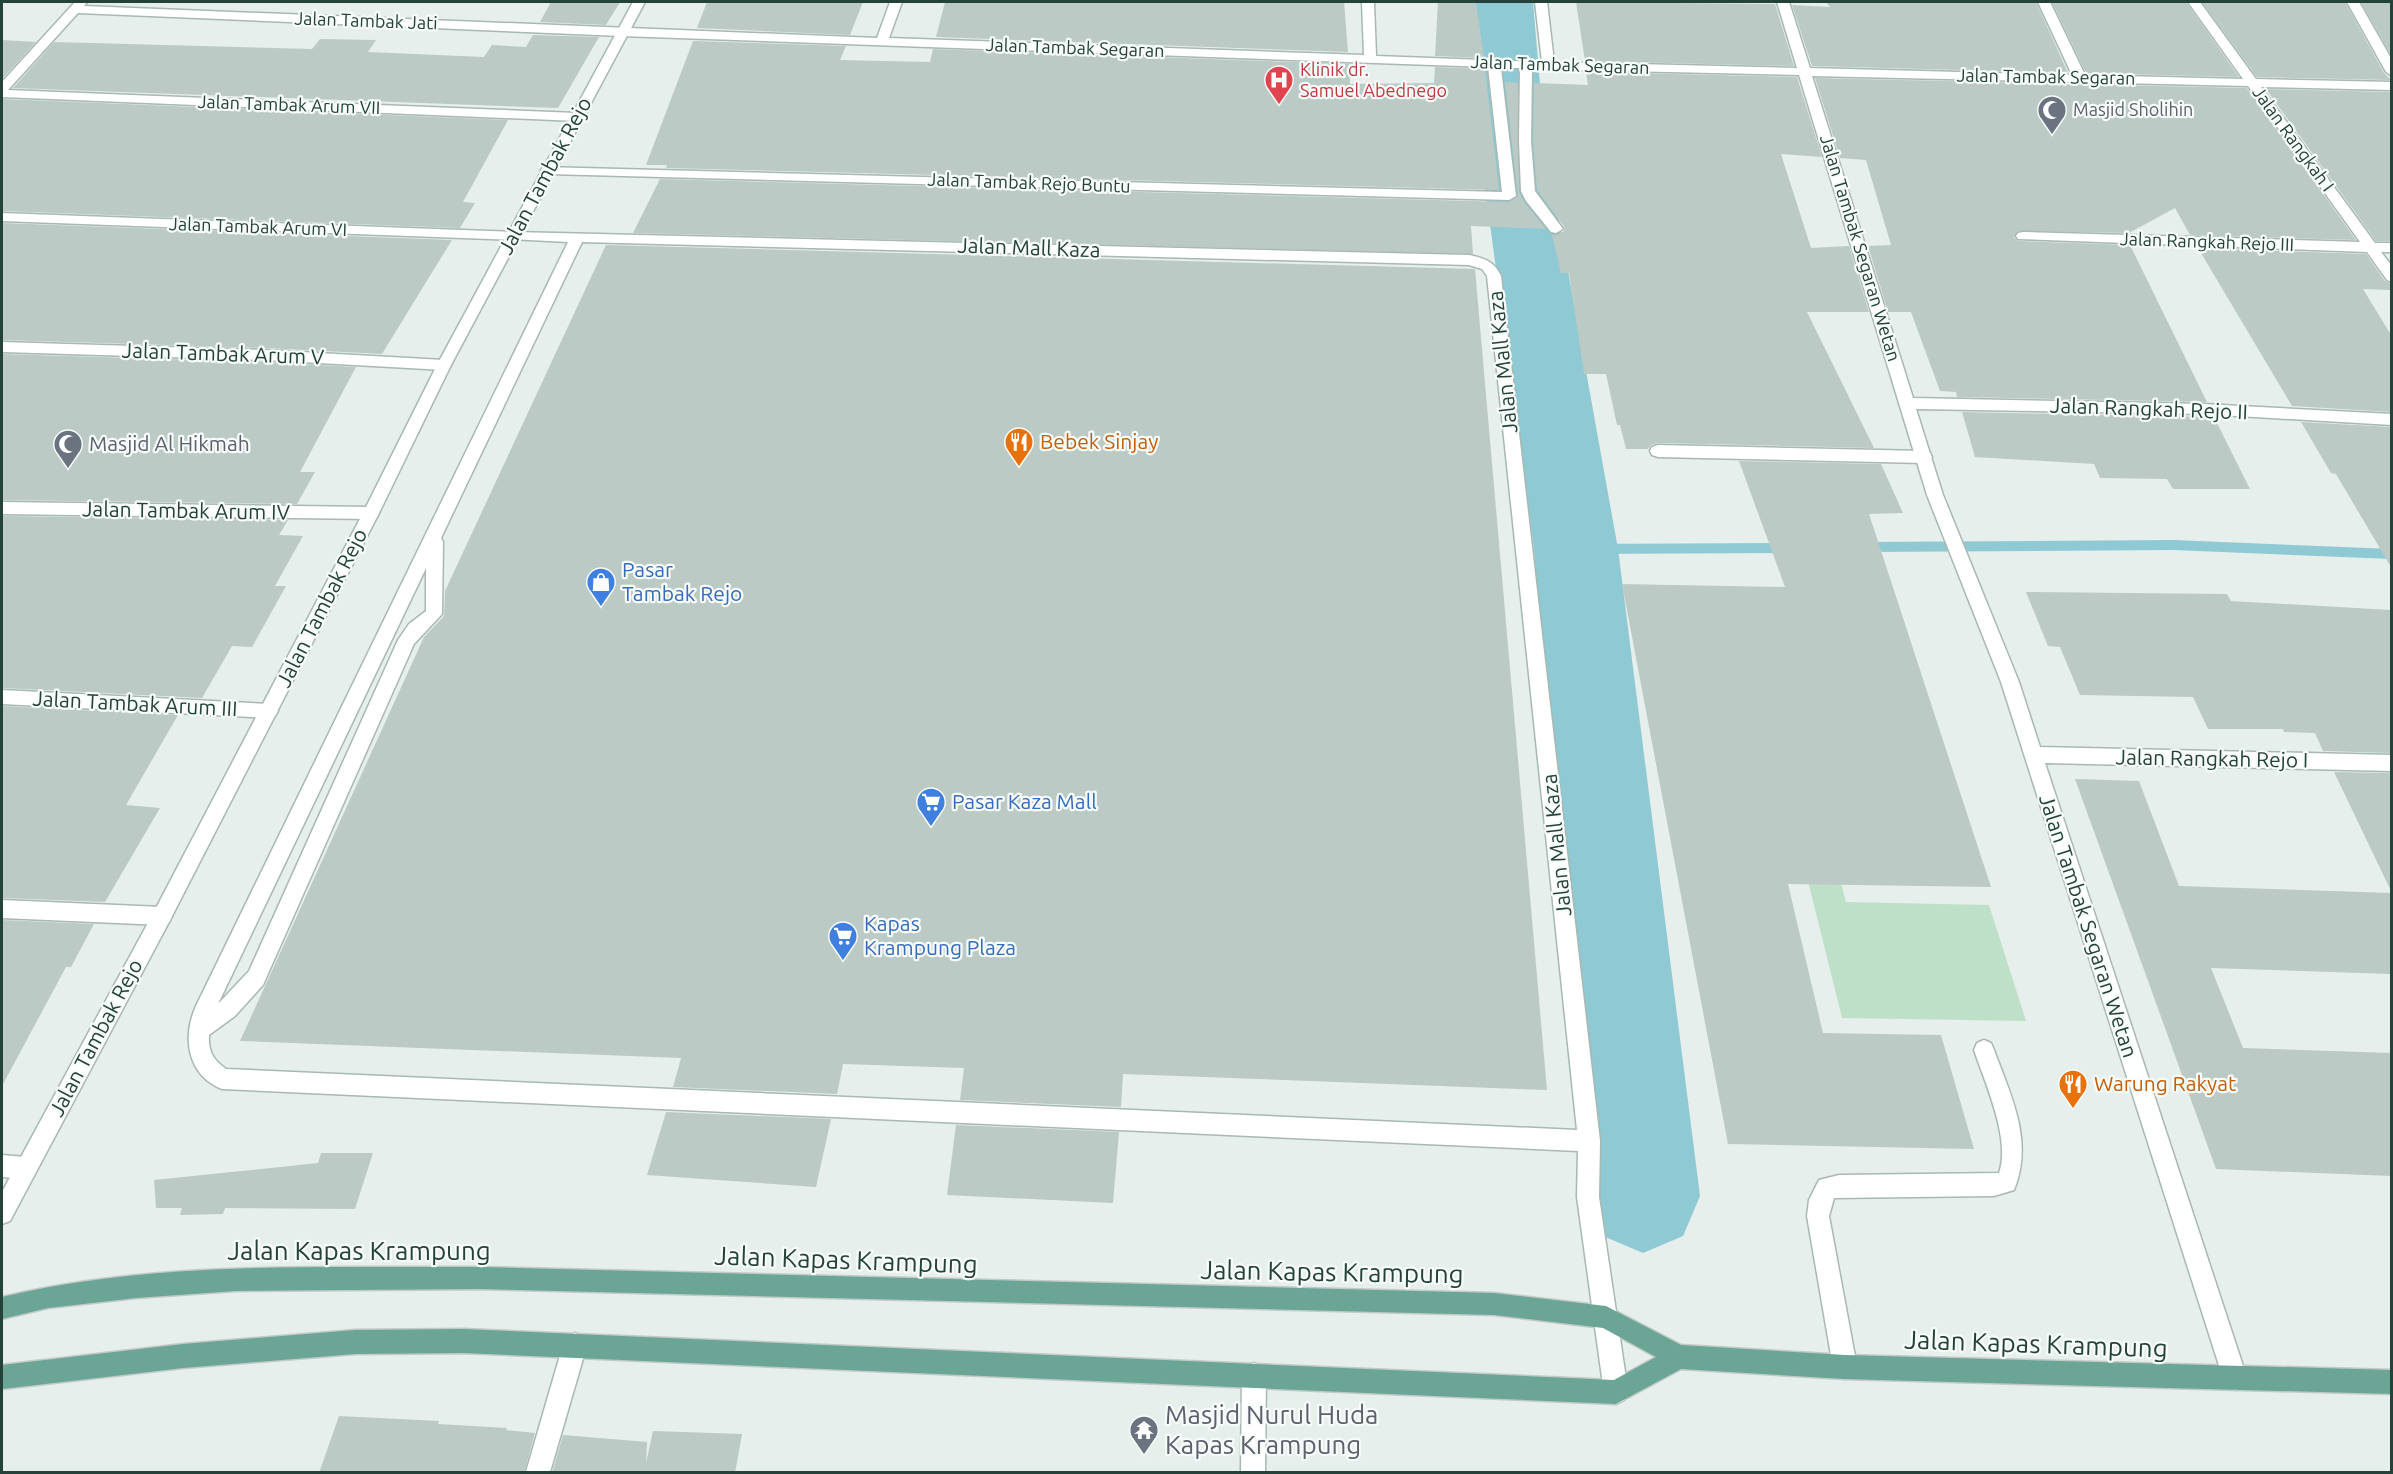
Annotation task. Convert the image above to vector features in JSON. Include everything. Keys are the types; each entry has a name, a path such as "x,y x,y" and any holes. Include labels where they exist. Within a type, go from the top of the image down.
{"main road":[{"name":"Jalan Kapas Krampung","path":"2,1308 59,1296 136,1287 235,1280 480,1278 1494,1304 1606,1317 1680,1357 1845,1367 2391,1382"},
{"path":"2,1377 183,1356 355,1342 464,1341 1616,1392 1680,1357"}],"street":[{"name":"Jalan Tambak Rejo","path":"2,1213 269,711 444,365 639,2"},
{"path":"882,41 896,2"},
{"path":"1368,2 1370,58"},
{"path":"1541,2 1548,65"},
{"name":"Jalan Tambak Segaran Wetan","path":"1783,2 1935,495 2010,682 2235,1378"},
{"path":"2044,2 2060,40 2080,78"},
{"name":"Jalan Rangkah I","path":"2194,2 2391,277"},
{"path":"2353,2 2391,72"},
{"name":"Jalan Tambak Jati","path":"78,5 621,32"},
{"path":"2,89 78,5"},
{"name":"Jalan Tambak Segaran","path":"621,32 1526,65 2391,86"},
{"name":"Jalan Tambak Rejo Buntu","path":"548,170 1509,196 1494,64"},
{"path":"1526,65 1525,141 1528,190 1531,198 1556,229"},
{"name":"Jalan Tambak Arum VII","path":"2,93 577,117"},
{"name":"Jalan Tambak Arum VI","path":"2,217 514,236"},
{"name":"Jalan Mall Kaza","path":"514,236 1469,260 1484,264 1489,268 1494,276 1590,1141 1588,1197 1616,1392"},
{"path":"578,236 435,537 202,1013 198,1031 201,1058 208,1070 222,1079 1590,1141"},
{"name":"Jalan Rangkah Rejo III","path":"2023,236 2391,248"},
{"name":"Jalan Tambak Arum V","path":"2,347 265,355 444,365"},
{"name":"Jalan Rangkah Rejo II","path":"1907,403 2203,410 2391,420"},
{"path":"1658,452 1924,457"},
{"name":"Jalan Tambak Arum IV","path":"2,508 371,513"},
{"path":"198,1031 228,1009 256,978 406,640 415,629 434,614 435,537"},
{"name":"Jalan Tambak Arum III","path":"2,697 269,711"},
{"name":"Jalan Rangkah Rejo I","path":"2033,755 2391,763"},
{"path":"2,909 162,916"},
{"path":"1845,1367 1818,1216 1820,1200 1827,1188 1839,1186 1994,1185 2006,1182 2012,1172 2014,1145 1984,1050"},
{"path":"2,1166 26,1168"},
{"path":"538,1473 574,1345"},
{"path":"1253,1473 1254,1375"}],"green space":[{"path":"1760,688 1790,689 1846,902 1989,905 2026,1021 1842,1018"}],"building":[{"path":"551,2 620,2 606,25 540,22"},
{"path":"707,2 863,2 850,35 697,28"},
{"path":"945,2 1344,2 1348,52 936,37"},
{"path":"1438,2 1476,2 1484,58 1435,56"},
{"path":"1576,2 1775,4 1794,66 1585,61"},
{"path":"1826,2 2036,2 2068,73 1812,66 1792,5 1830,7"},
{"path":"2052,2 2186,2 2239,77 2086,73"},
{"path":"2202,2 2345,2 2384,73 2391,80 2257,77"},
{"path":"2361,2 2391,2 2391,55"},
{"path":"533,35 599,37 558,108 13,88 54,42 312,49 320,39 376,40 368,52 484,57 492,45 526,47"},
{"path":"2,40 36,42 2,79"},
{"path":"693,41 846,46 840,60 930,62 933,49 1349,64 1350,84 1434,83 1435,67 1485,69 1499,190 666,168 667,165 646,165"},
{"path":"1586,72 1797,77 1822,157 1781,154 1811,248 1849,246 1869,312 1807,312 1874,448 1658,443 1651,445 1648,449 1626,449 1620,425 1617,425 1606,374 1584,374 1569,273 1561,273 1552,235 1557,235 1565,228 1537,190 1533,141 1534,83 1588,85"},
{"path":"1815,78 2247,88 2356,240 2190,235 2175,208 2129,233 2018,231 2014,237 2018,241 2130,245 2207,402 1957,397 1956,392 1940,391 1911,312 1888,312 1868,246 1891,245 1866,160 1840,158"},
{"path":"1505,82 1518,83 1519,192 1524,202 1546,229 1471,226 1473,254 633,233 660,179 1509,202 1518,196"},
{"path":"2266,89 2391,92 2391,241 2376,241"},
{"path":"2,99 508,120 463,202 475,203 460,228 2,211"},
{"path":"2,223 452,240 382,354 2,340"},
{"name":"Pasar Kaza Mall","path":"606,245 1475,269 1547,1090 1123,1074 1121,1107 960,1100 964,1068 843,1064 837,1094 673,1087 681,1058 240,1041 424,637 444,616 445,591"},
{"path":"2198,248 2366,254 2385,281 2391,284 2391,290 2363,289 2391,335 2391,412 2292,406"},
{"path":"2,354 356,367 300,472 315,472 297,504 2,500"},
{"path":"1962,412 2214,417 2250,489 2173,489 2167,479 2100,478 2094,464 1975,457"},
{"path":"2301,422 2391,427 2391,567 2336,474 2331,473"},
{"path":"1739,461 1881,464 1903,513 1869,514 1991,887 1788,884 1823,1033 1941,1035 1974,1149 1728,1144 1622,584 1785,587"},
{"path":"2,516 288,520 279,535 303,536 275,586 286,586 252,647 232,646 202,698 2,688"},
{"path":"2026,592 2227,594 2231,601 2391,610 2391,753 2323,751 2315,733 2284,732 2283,729 2208,729 2193,697 2080,695 2060,647 2048,646"},
{"path":"2,706 178,715 126,805 160,808 105,902 2,898"},
{"path":"2334,772 2391,773 2391,891"},
{"path":"2075,779 2139,781 2179,886 2391,893 2391,974 2211,968 2243,1048 2391,1053 2391,1176 2216,1169"},
{"path":"2,920 94,924 71,967 66,967 2,1086"},
{"path":"666,1112 831,1119 816,1187 647,1175"},
{"path":"956,1125 1119,1132 1113,1203 947,1195"},
{"path":"321,1153 373,1153 355,1209 225,1208 223,1214 180,1215 182,1208 156,1208 154,1180 318,1163"},
{"path":"339,1416 439,1421 438,1424 507,1428 506,1430 535,1433 524,1473 319,1473"},
{"path":"653,1431 742,1434 735,1473 552,1473 563,1435 647,1442 646,1463"}],"waterway":[{"path":"1503,2 1512,143 1576,549 1643,1196"},
{"path":"1861,547 2173,545 2392,554"},
{"path":"1576,549 1789,548"}],"place":[{"name":"Klinik dr. Samuel Abednego","path":"1279,106"},
{"name":"Masjid Sholihin","path":"2052,136"},
{"name":"Bebek Sinjay","path":"1019,468"},
{"name":"Masjid Al Hikmah","path":"68,470"},
{"name":"Pasar Tambak Rejo","path":"601,608"},
{"name":"Pasar Kaza Mall","path":"931,828"},
{"name":"Kapas Krampung Plaza","path":"843,962"},
{"name":"Warung Rakyat","path":"2073,1110"},
{"name":"Masjid Nurul Huda Kapas Krampung","path":"1144,1456"}]}
